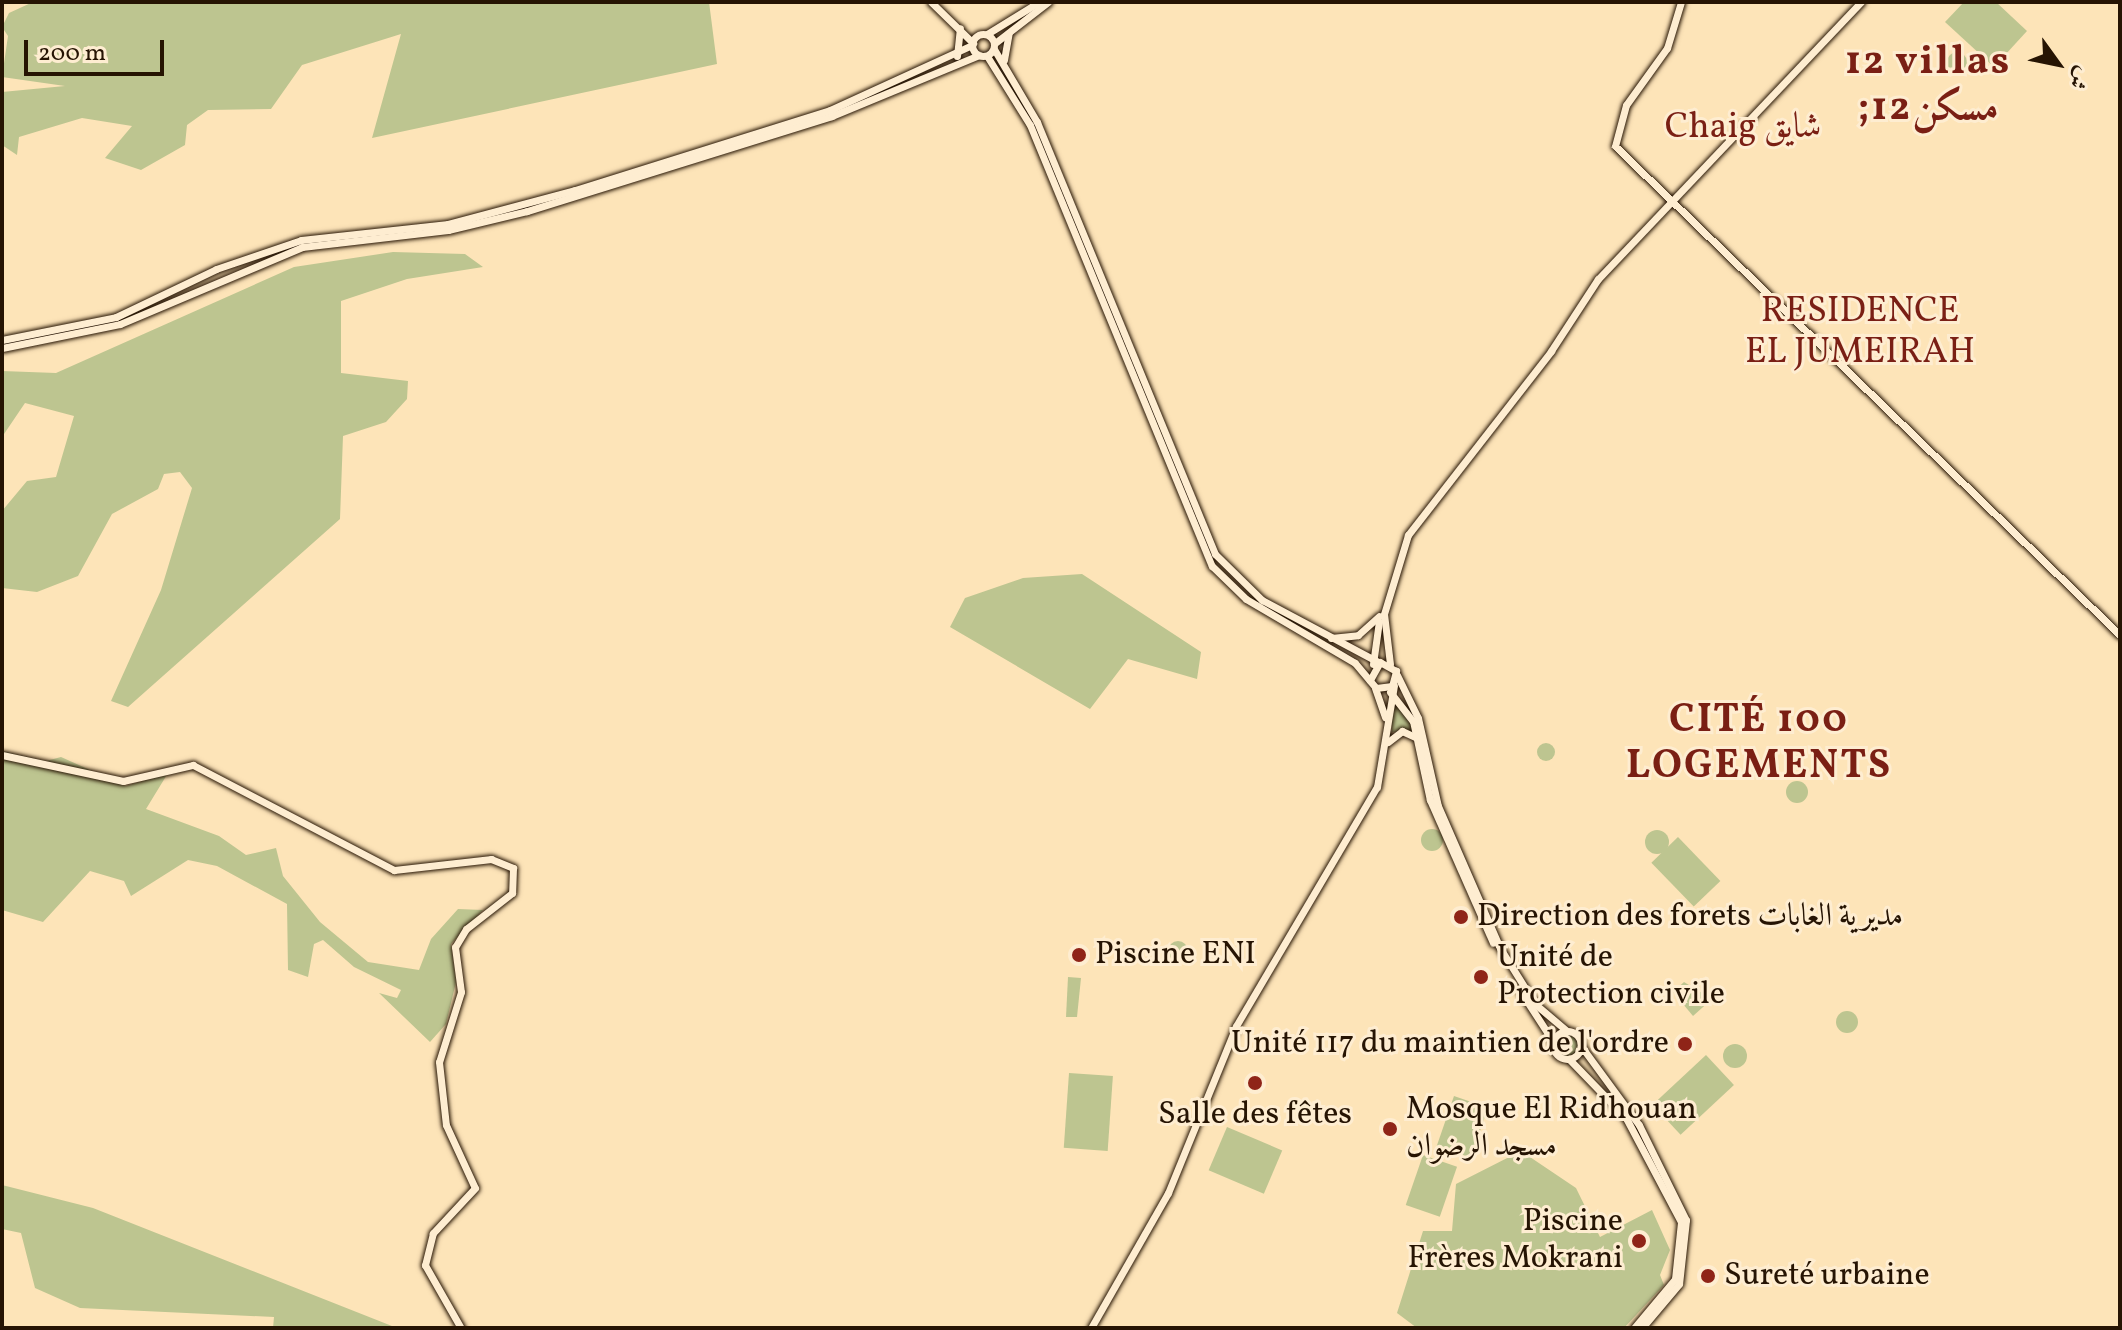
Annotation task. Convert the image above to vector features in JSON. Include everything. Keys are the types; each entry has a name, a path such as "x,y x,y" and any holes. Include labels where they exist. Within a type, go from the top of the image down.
{"main road":[{"path":"931,2 958,26 983,56 1030,125 1212,566 1237,593 1355,663 1372,683 1386,720"},
{"path":"2,340 116,317 216,269 301,240 448,224 575,190 830,110 957,56 984,34 1039,2"},
{"path":"2,348 120,324 302,247 448,230 527,211 832,116 983,56 1048,2"},
{"path":"1681,2 1667,48 1629,97 1613,140 1672,201 2120,635"},
{"path":"1642,1328 1679,1284 1686,1220 1639,1125 1581,1046 1535,1004 1500,948 1435,799 1418,718 1390,664 1384,614 1405,540 1564,330 1598,279 1861,2"},
{"path":"958,26 984,34 994,46 1037,122 1211,547 1245,588 1375,664 1390,664"},
{"path":"957,56 958,26"},
{"path":"1003,62 1011,30"},
{"path":"1372,683 1380,614 1403,534 1564,330"},
{"path":"1328,637 1358,635 1380,614"},
{"path":"1091,1328 1173,1183 1236,1026 1377,787 1387,744 1388,691 1395,683 1397,674"},
{"path":"1372,683 1388,691 1409,712 1430,800 1490,936 1554,1043 1557,1054 1569,1059 1626,1118 1681,1222 1675,1279 1634,1328"},
{"path":"1387,744 1402,731 1417,739"},
{"path":"2,755 123,781 193,765 394,870 491,859 513,868 512,893 466,929 455,947 461,992 439,1062 446,1125 475,1188 433,1233 425,1265 461,1328"},
{"path":"1554,1043 1567,1031"},
{"path":"1569,1059 1581,1046"}],"green space":[{"path":"33,2 709,2 717,64 372,138 401,34 302,65 271,109 208,110 187,125 185,145 141,170 105,158 132,126 82,118 19,137 17,155 2,145 2,92 65,86 2,77 8,36 2,27 9,13"},
{"path":"1964,2 1996,2 2027,31 1994,67 1945,22"},
{"path":"1957,52 1964,55 1967,62 1964,69 1957,72 1950,69 1947,62 1950,55"},
{"path":"393,252 465,254 483,267 407,279 341,301 341,373 408,381 407,399 386,422 343,436 340,519 128,707 111,701 161,590 192,488 180,472 164,474 158,489 112,514 78,576 37,592 2,588 2,511 27,481 56,477 74,416 25,403 2,437 2,371 56,373 294,267"},
{"path":"1082,574 1201,652 1197,679 1128,659 1090,709 950,627 965,598 1023,578"},
{"path":"1392,698 1405,710 1415,733 1392,732"},
{"path":"1546,743 1555,752 1546,761 1537,752"},
{"path":"2,751 46,761 61,757 126,786 168,773 146,809 219,836 246,855 276,848 283,876 320,922 368,962 419,970 431,939 458,909 483,910 451,944 456,982 446,1024 430,1042 379,993 397,998 401,990 354,967 323,940 314,944 308,977 288,970 287,904 217,866 188,860 131,896 124,881 90,871 43,922 2,910"},
{"path":"1797,781 1808,792 1797,803 1786,792"},
{"path":"1428,829 1436,829 1443,840 1436,851 1428,851 1421,844 1421,836"},
{"path":"1657,830 1668,837 1669,842 1662,853 1657,854 1646,847 1645,842 1652,831"},
{"path":"1678,837 1720,881 1694,907 1651,863"},
{"path":"1178,941 1185,944 1188,951 1185,958 1178,961 1171,958 1168,951 1171,944"},
{"path":"1068,977 1081,978 1077,1017 1066,1017"},
{"path":"1684,982 1712,999 1693,1016 1673,992"},
{"path":"1847,1011 1858,1022 1847,1033 1836,1022"},
{"path":"1567,1035 1578,1046 1567,1057 1556,1046"},
{"path":"1735,1044 1744,1047 1747,1056 1744,1065 1735,1068 1726,1065 1723,1056 1726,1047"},
{"path":"1706,1055 1734,1085 1681,1135 1653,1105"},
{"path":"1069,1073 1113,1076 1108,1151 1064,1148"},
{"path":"1454,1096 1488,1108 1471,1158 1437,1146"},
{"path":"1227,1127 1282,1150 1264,1194 1209,1170"},
{"path":"1521,1151 1576,1188 1600,1237 1652,1210 1670,1250 1660,1275 1664,1285 1624,1328 1417,1328 1397,1313 1423,1231 1452,1231 1456,1184"},
{"path":"1423,1155 1457,1167 1440,1217 1406,1205"},
{"path":"2,1185 93,1208 397,1328 273,1328 274,1317 80,1308 35,1288 21,1233 2,1229"}],"place":[{"name":"Direction des forets مديرية الغابات","path":"1461,917"},
{"name":"Piscine ENI","path":"1079,955"},
{"name":"Unité de Protection civile","path":"1481,977"},
{"name":"Unité 117 du maintien de l'ordre","path":"1685,1044"},
{"name":"Salle des fêtes","path":"1255,1083"},
{"name":"Mosque El Ridhouan مسجد الرضوان","path":"1390,1129"},
{"name":"Piscine Frères Mokrani","path":"1639,1241"},
{"name":"Sureté urbaine","path":"1708,1276"}],"district":[{"name":"12 villas ;12مسكن","path":"1928,86"},
{"name":"Chaig شايق","path":"1743,129"},
{"name":"RESIDENCE EL JUMEIRAH","path":"1860,332"},
{"name":"CITÉ 100 LOGEMENTS","path":"1759,744"}]}
